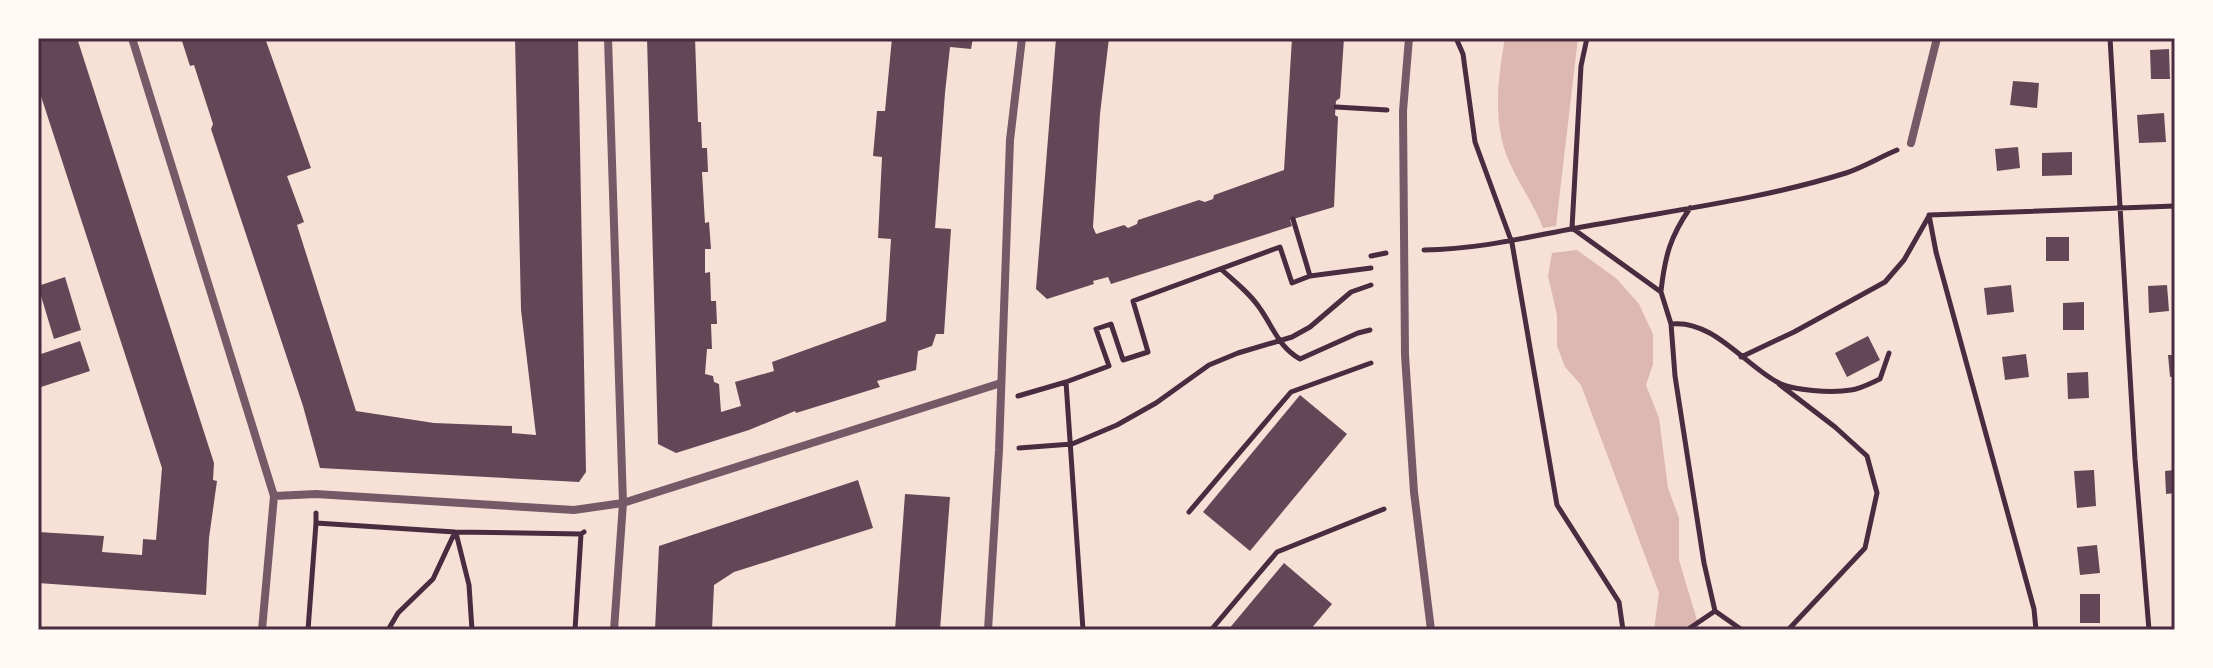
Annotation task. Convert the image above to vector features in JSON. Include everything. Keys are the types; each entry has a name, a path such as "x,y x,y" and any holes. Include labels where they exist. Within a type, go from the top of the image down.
{"street":[{"path":"132,38 274,496 262,630"},
{"path":"608,38 623,503 614,630"},
{"path":"988,630 999,450 1010,140 1022,38"},
{"path":"1409,38 1403,111 1410,250 1405,355 1414,492 1431,630"},
{"path":"1911,143 1937,38"},
{"path":"274,496 316,494 574,510 623,503 1001,383"}],"path":[{"path":"1456,38 1463,54 1475,142 1512,243 1557,505 1619,602 1623,630"},
{"path":"1572,228 1581,66 1587,38"},
{"path":"2110,38 2149,630"},
{"path":"1336,107 1403,111"},
{"path":"1410,250 1460,249 1512,243 1572,228 1752,197 1849,172 1911,143"},
{"path":"1929,215 2175,206"},
{"path":"1690,208 1674,231 1664,264 1661,292 1671,324 1675,376 1704,563 1715,611 1742,630"},
{"path":"1741,357 1885,282 1904,260 1929,215"},
{"path":"1929,215 1936,252 2034,609 2036,630"},
{"path":"1293,219 1310,276"},
{"path":"1572,228 1661,292"},
{"path":"1001,383 1018,396 1109,366 1096,329 1111,324 1123,360 1148,352 1133,301 1280,247 1292,283 1310,276 1371,268"},
{"path":"1221,269 1254,301 1279,341 1300,359 1370,330"},
{"path":"999,450 1072,444 1117,425 1156,403 1209,365 1310,327 1351,292 1371,285"},
{"path":"1671,324 1686,322 1710,333 1835,427 1867,456 1877,493 1865,548 1788,630"},
{"path":"1779,384 1821,391 1853,390 1880,379 1889,353"},
{"path":"1189,512 1291,392 1371,363"},
{"path":"1066,382 1083,630"},
{"path":"308,630 316,494"},
{"path":"1211,630 1277,552 1384,509"},
{"path":"316,523 455,532 581,534 592,526"},
{"path":"388,630 398,613 433,579 455,532"},
{"path":"455,532 469,585 472,630"},
{"path":"575,630 581,534"},
{"path":"1687,630 1715,611"}],"shaded area":[{"path":"1505,38 1578,38 1556,226 1543,228 1504,147 1498,100"},
{"path":"1577,250 1617,279 1639,304 1653,334 1653,364 1646,385 1659,418 1668,488 1679,518 1679,560 1700,630 1654,630 1659,593 1581,385 1565,367 1557,346 1557,315 1548,276 1552,253"}],"building":[{"path":"38,38 77,38 214,463 213,480 217,481 209,538 206,595 38,583 38,532 104,536 102,552 142,555 143,539 156,540 162,468 38,87"},
{"path":"181,38 265,38 311,168 287,176 304,222 297,225 356,411 434,423 512,426 512,433 536,435 521,310 515,38 578,38 586,472 579,482 320,468 303,406 211,129 213,124 194,65 190,66"},
{"path":"647,38 695,38 698,122 701,122 702,148 707,148 708,172 702,172 705,223 709,222 711,249 705,249 705,273 710,272 711,301 716,301 717,324 711,324 712,349 707,349 705,374 713,376 714,382 719,384 721,412 741,406 735,382 774,371 772,362 886,321 891,239 878,238 882,157 873,156 877,111 885,111 892,38 973,38 971,49 950,47 945,93 935,228 951,229 944,334 936,334 932,346 918,351 916,370 877,381 880,387 795,411 749,430 676,453 658,444"},
{"path":"1056,38 1109,38 1100,114 1093,227 1096,234 1124,225 1128,228 1137,224 1138,220 1199,200 1205,202 1213,199 1214,195 1284,170 1292,38 1344,38 1340,98 1336,101 1335,115 1338,117 1334,207 1290,220 1292,226 1111,284 1108,277 1093,281 1094,284 1047,299 1036,289"},
{"path":"2169,49 2170,79 2151,79 2150,50"},
{"path":"2013,81 2039,83 2037,108 2010,105"},
{"path":"2164,113 2166,142 2139,143 2137,115"},
{"path":"2018,147 2020,168 1997,171 1995,149"},
{"path":"2072,152 2072,175 2042,176 2042,153"},
{"path":"2046,237 2069,237 2069,261 2046,261"},
{"path":"65,277 81,330 54,339 38,286"},
{"path":"2011,285 2014,312 1987,315 1984,288"},
{"path":"2167,285 2169,311 2149,313 2148,286"},
{"path":"2084,302 2084,330 2063,330 2063,303"},
{"path":"1868,336 1880,360 1847,377 1835,353"},
{"path":"80,341 90,371 38,388 38,355"},
{"path":"2026,354 2029,377 2005,380 2002,357"},
{"path":"2168,355 2175,355 2175,376 2170,377"},
{"path":"2088,372 2089,398 2068,399 2067,373"},
{"path":"1300,395 1347,434 1250,551 1203,512"},
{"path":"2094,470 2096,506 2077,508 2074,471"},
{"path":"2175,470 2175,493 2166,494 2165,471"},
{"path":"858,480 873,528 734,572 714,585 712,630 655,630 659,546"},
{"path":"905,494 950,497 940,630 895,630"},
{"path":"2097,545 2100,573 2080,575 2077,547"},
{"path":"1284,563 1332,604 1310,630 1228,630"},
{"path":"2080,594 2100,594 2100,623 2080,623"}]}
